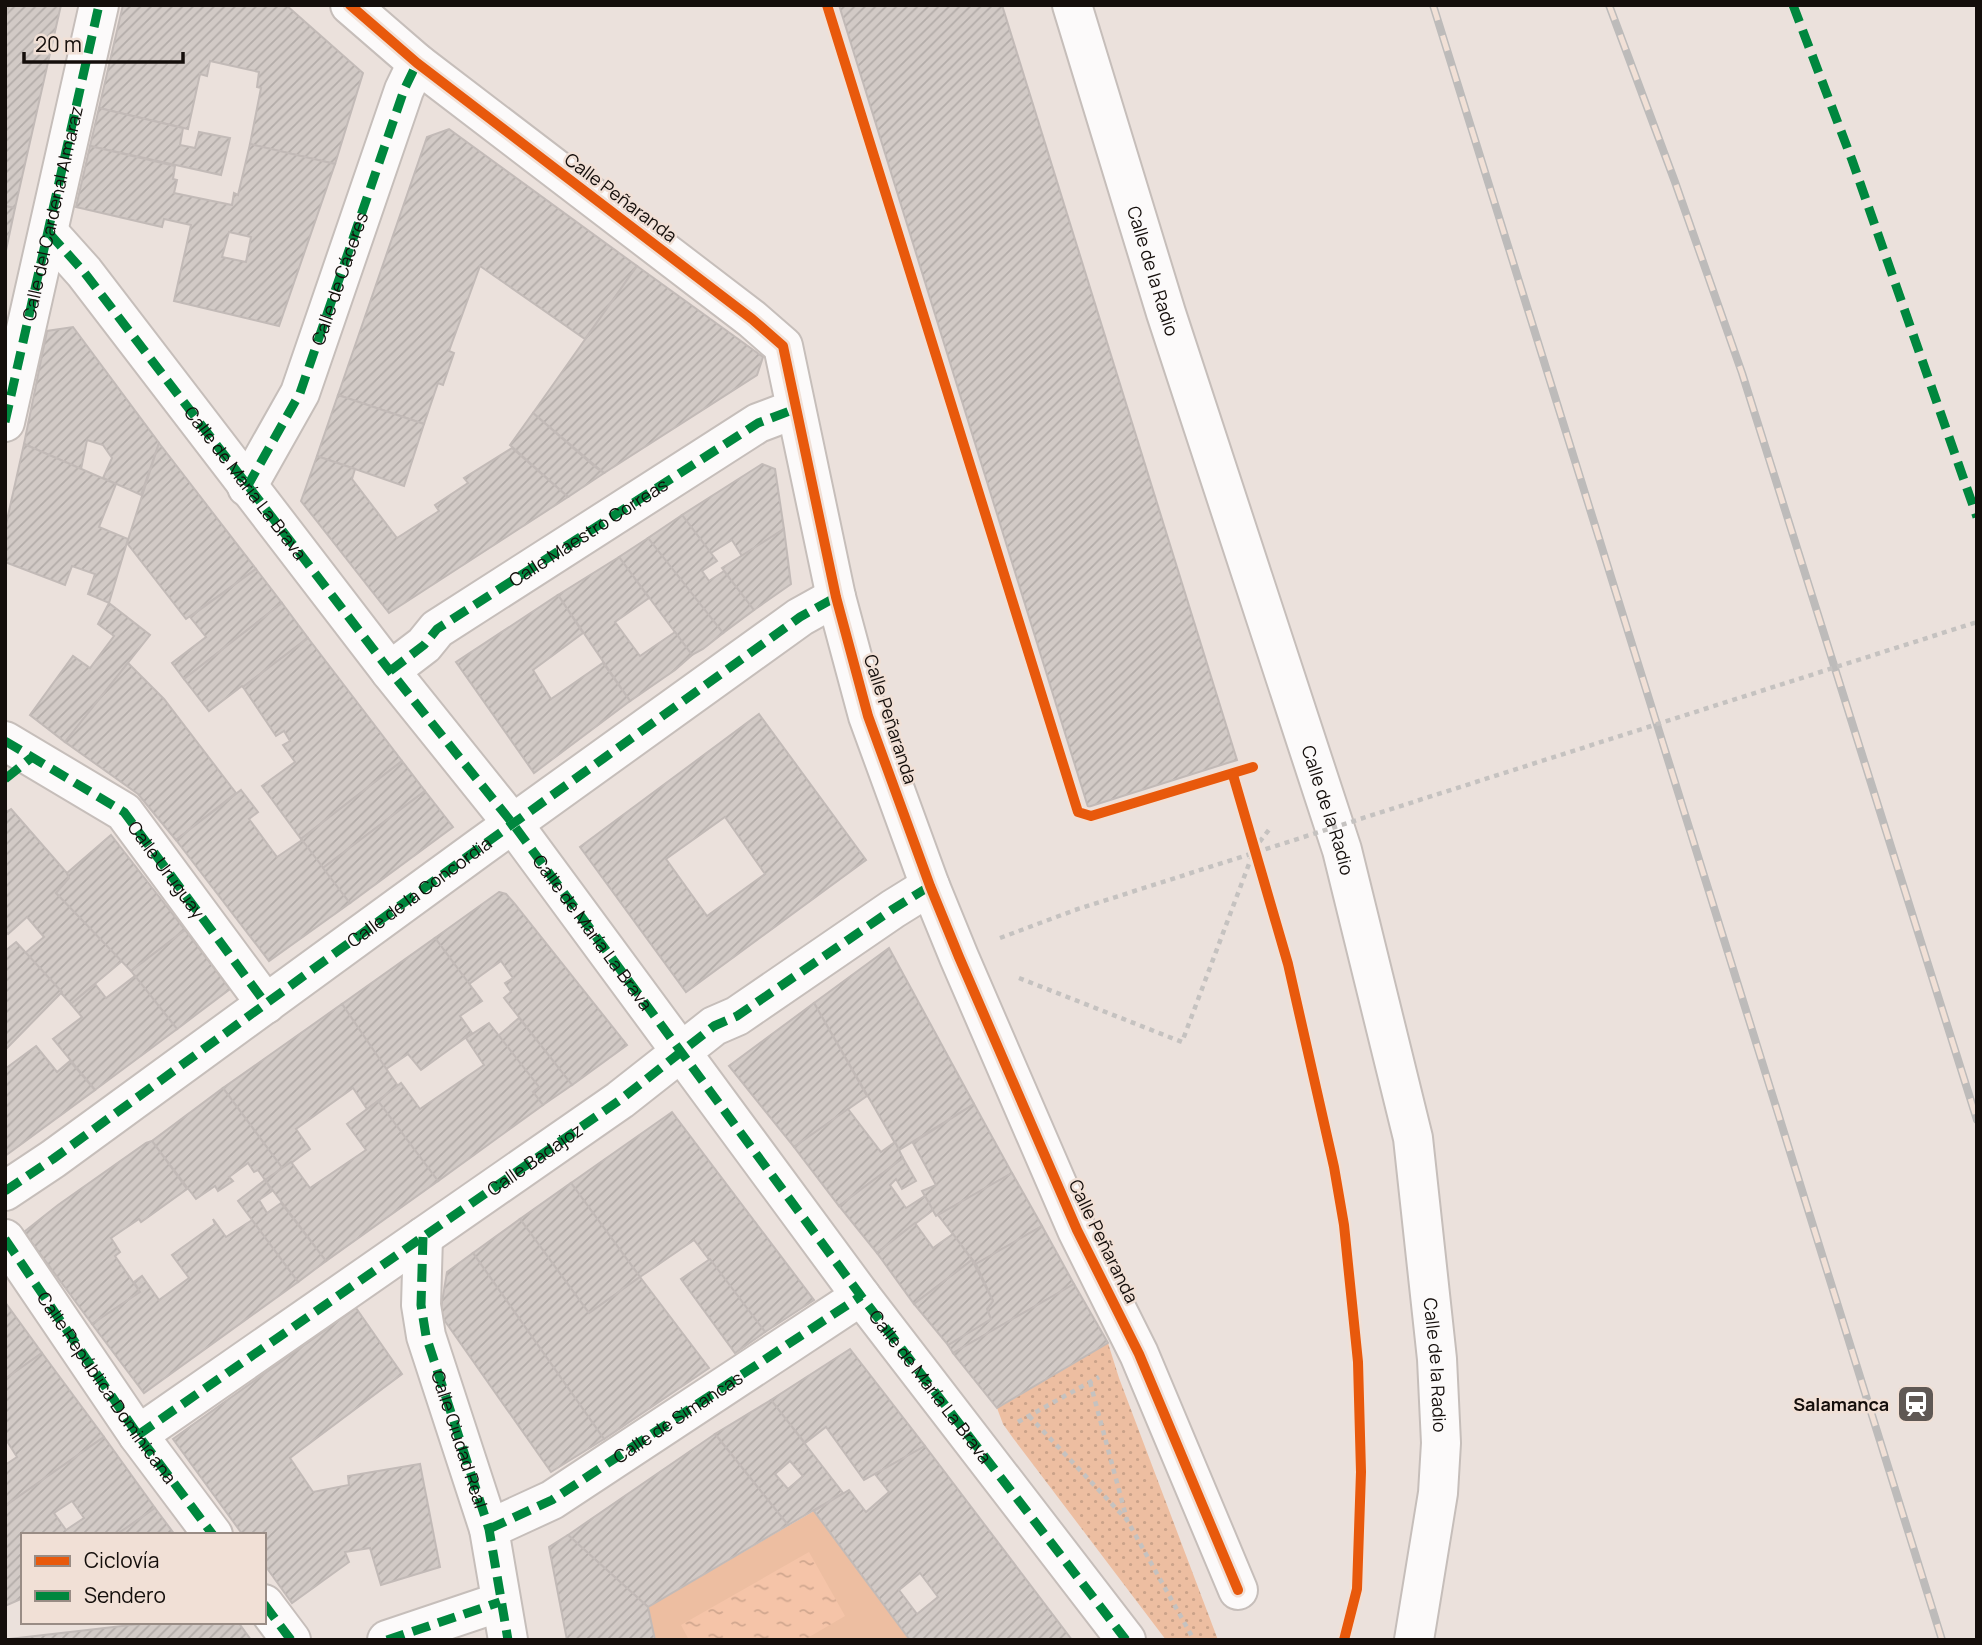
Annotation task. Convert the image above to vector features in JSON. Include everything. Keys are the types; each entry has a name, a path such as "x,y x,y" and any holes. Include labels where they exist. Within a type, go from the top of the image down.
{"street":[{"name":"Calle del Cardenal Almaraz","path":"5,422 99,5"},
{"name":"Calle Peñaranda","path":"350,5 416,63 752,319 783,346 836,597 867,716 930,886 1077,1230 1139,1354 1238,1591"},
{"name":"Calle de la Radio","path":"1072,5 1166,313 1342,850 1413,1138 1437,1359 1441,1443 1438,1493 1414,1640"},
{"name":"Calle de Cáceres","path":"247,487 300,393 404,90 416,63"},
{"name":"Calle de María La Brava","path":"49,233 84,272 247,487 513,824 861,1296 1126,1640"},
{"name":"Calle Maestro Correas","path":"390,671 424,645 437,629 758,423 795,409"},
{"name":"Calle de la Concordia","path":"5,1191 53,1159 800,617 836,597"},
{"name":"Calle Uruguay","path":"14,759 124,812 266,1004"},
{"name":"Calle Badajoz","path":"138,1435 620,1100 713,1026 737,1016 930,886"},
{"name":"Calle Ciudad Real","path":"423,1237 421,1305 426,1336 489,1529 508,1640"},
{"name":"Calle República Dominicana","path":"5,1239 138,1435 212,1533"},
{"name":"Calle de Simancas","path":"489,1529 552,1500 861,1296"},
{"path":"387,1640 500,1602"},
{"path":"266,1607 291,1640"}],"path":[{"path":"994,940 1075,910 1977,622"},
{"path":"1011,975 1182,1042 1255,848 1271,827"},
{"path":"1251,836 1262,874"},
{"path":"1010,1426 1139,1354"},
{"path":"1090,1382 1128,1520 1194,1640"},
{"path":"1029,1416 1128,1520"}],"shaded area":[{"path":"1108,1343 1218,1640 1166,1640 1013,1438 1003,1424 997,1408"},
{"path":"814,1511 910,1640 655,1640 648,1607"}],"water":[{"path":"809,1552 845,1616 804,1640 689,1640 681,1625"}],"building":[{"path":"9,5 61,5 15,208 5,206 5,20"},
{"path":"123,5 286,5 363,73 335,164 250,144 261,88 257,87 259,72 210,61 207,76 200,74 188,129 99,108"},
{"path":"839,5 1002,5 1237,760 1088,807"},
{"path":"99,108 183,128 180,145 195,148 199,132 230,138 221,175 90,146"},
{"path":"449,129 637,266 585,339 480,266 449,351 454,353 443,385 438,383 424,424 338,395 427,137"},
{"path":"250,144 335,164 279,326 174,301 191,225 164,219 162,227 76,207 90,146 175,166 173,179 177,180 174,193 232,205 234,193 238,195","holes":["229,232 251,237 246,262 222,257"]},
{"path":"5,206 15,208 5,255"},
{"path":"637,266 763,357 757,375 604,473 533,413"},
{"path":"73,327 159,443 141,495 103,478 112,458 103,445 87,440 81,469 24,444 47,331"},
{"path":"338,395 424,424 404,486 317,456"},
{"path":"533,413 604,473 568,497 510,445"},
{"path":"159,443 256,569 186,619 127,543"},
{"path":"24,444 116,484 99,527 128,539 109,603 88,594 95,574 72,566 65,585 5,562 5,529"},
{"path":"512,448 568,497 389,613 301,501 317,456 355,469 352,479 397,538 439,511 435,505 468,483 464,478"},
{"path":"762,464 775,469 784,529 742,556 732,540 711,553 682,515"},
{"path":"682,515 717,561 702,571 709,581 724,571 754,610 723,633 648,538"},
{"path":"784,529 791,584 754,610 722,568"},
{"path":"648,538 723,633 692,655 619,557"},
{"path":"619,557 649,598 615,622 640,656 675,632 692,655 630,701 558,595"},
{"path":"256,569 282,603 184,679 172,663 206,637 190,617"},
{"path":"558,595 583,633 533,670 551,699 603,663 630,701 534,773 456,662"},
{"path":"109,603 150,635 65,742 30,715 73,656 90,668 114,636 98,624"},
{"path":"282,603 308,638 209,711 184,679"},
{"path":"308,638 402,761 301,839 262,786 295,762 283,745 290,741 284,731 276,736 243,687"},
{"path":"128,663 164,699 236,793 176,840 138,794 65,742"},
{"path":"759,714 866,860 686,992 580,847","holes":["725,817 765,874 707,916 666,859"]},
{"path":"402,761 425,791 323,868 301,839"},
{"path":"241,790 258,812 249,819 277,857 302,840 350,903 269,961 176,840"},
{"path":"425,791 453,827 350,903 323,868"},
{"path":"11,809 67,873 69,878 56,893 122,961 71,1004 25,953 44,937 27,917 8,934 5,931 5,813"},
{"path":"111,835 185,930 131,971 56,893 69,878 67,873"},
{"path":"499,892 506,894 514,903 627,1045 572,1085 504,998 511,992 505,983 513,978 501,961 469,984 435,938"},
{"path":"185,930 230,989 177,1029 131,971"},
{"path":"435,938 482,1001 460,1016 472,1033 421,1070 408,1054 386,1069 342,1004"},
{"path":"16,942 62,992 5,1050 5,951"},
{"path":"889,948 974,1104 899,1150 814,1003"},
{"path":"135,976 177,1029 95,1090 53,1039 82,1017 71,1004 95,984 106,998"},
{"path":"814,1003 867,1096 794,1147 729,1066"},
{"path":"342,1004 398,1086 367,1109 353,1088 296,1129 310,1149 283,1169 223,1088"},
{"path":"519,1018 572,1085 543,1105 533,1092 539,1087 498,1036"},
{"path":"489,1023 539,1087 533,1092 543,1105 438,1181 378,1101 401,1083 420,1109 484,1065 466,1038"},
{"path":"36,1046 57,1072 70,1061 95,1090 5,1156 5,1069"},
{"path":"223,1088 283,1169 265,1180 258,1170 254,1172 248,1163 229,1177 233,1181 218,1191 215,1186 196,1199 152,1141"},
{"path":"378,1101 438,1181 326,1261 265,1180 291,1162 310,1188 366,1150 347,1124"},
{"path":"974,1104 1012,1173 936,1216 922,1191 936,1185 913,1143"},
{"path":"848,1109 881,1152 895,1142 903,1158 839,1206 794,1147"},
{"path":"672,1112 814,1300 765,1332 694,1240 640,1277 571,1183"},
{"path":"152,1141 187,1189 141,1222 139,1219 111,1238 120,1252 115,1256 140,1292 92,1324 24,1232 58,1205"},
{"path":"903,1158 916,1181 902,1189 896,1179 890,1185 906,1208 925,1196 933,1210 877,1253 839,1206"},
{"path":"1012,1173 1042,1226 976,1264 938,1215"},
{"path":"265,1180 272,1191 259,1200 267,1213 281,1203 326,1261 298,1282 238,1201"},
{"path":"571,1183 640,1277 589,1313 520,1219"},
{"path":"213,1219 226,1237 252,1220 298,1282 144,1393 92,1324 140,1292 134,1282 142,1276 159,1300 189,1278 172,1255 215,1224"},
{"path":"520,1219 589,1313 640,1277 709,1368 604,1439 473,1253"},
{"path":"915,1223 933,1248 953,1234 972,1260 914,1304 877,1253"},
{"path":"1042,1226 1074,1284 953,1353 948,1345 991,1319 987,1309 993,1301 976,1264"},
{"path":"473,1253 604,1439 551,1472 440,1314 447,1272"},
{"path":"710,1259 765,1332 735,1353 681,1279"},
{"path":"972,1260 993,1301 987,1309 991,1319 948,1345 914,1304"},
{"path":"1074,1284 1108,1343 997,1408 953,1353"},
{"path":"5,1302 42,1353 5,1379"},
{"path":"356,1308 402,1374 290,1458 313,1492 349,1485 348,1476 420,1464 440,1567 381,1585 370,1548 345,1552 349,1562 292,1603 266,1567 266,1533 242,1533 173,1439"},
{"path":"850,1349 925,1446 864,1480 826,1427 805,1443 771,1400"},
{"path":"42,1353 104,1437 5,1506 5,1465 17,1457 5,1438 5,1379"},
{"path":"771,1400 843,1493 788,1525 715,1434","holes":["790,1461 803,1476 788,1489 775,1474"]},
{"path":"715,1434 788,1525 648,1607 568,1535"},
{"path":"104,1437 155,1508 119,1533 21,1533 21,1599 5,1606 5,1506","holes":["72,1501 84,1518 66,1530 54,1513"]},
{"path":"925,1446 1072,1640 910,1640 814,1511 849,1490 866,1512 889,1492 875,1474","holes":["920,1573 938,1597 917,1614 899,1590"]},
{"path":"155,1508 174,1533 119,1533"},
{"path":"568,1535 648,1607 655,1640 567,1640 549,1547"},
{"path":"140,1624 239,1624 251,1640 9,1639"}],"railway":[{"path":"1433,5 1942,1640"},
{"path":"1609,5 1742,373 1977,1120"}],"marked path":[{"path":"5,422 99,5"},
{"path":"1793,5 1852,160 1977,517"},
{"path":"247,487 300,393 404,90 417,63"},
{"path":"49,233 84,272 390,671 513,824 861,1296 1126,1640"},
{"path":"390,671 424,645 437,629 758,423 795,409"},
{"path":"5,1191 53,1159 800,617 836,597"},
{"path":"5,741 124,812 266,1004"},
{"path":"5,779 31,758"},
{"path":"138,1435 620,1100 714,1026 737,1016 930,886"},
{"path":"423,1237 421,1305 426,1336 489,1529 508,1640"},
{"path":"5,1239 138,1435 212,1533"},
{"path":"489,1529 552,1500 861,1296"},
{"path":"387,1640 500,1602"},
{"path":"266,1607 291,1640"}],"cycle path":[{"path":"350,5 417,63 752,319 783,346 836,597 868,716 930,886 1077,1230 1139,1354 1238,1590"},
{"path":"827,5 1078,812 1091,816 1253,767"},
{"path":"1233,775 1288,964 1334,1167 1344,1225 1358,1362 1361,1472 1357,1589 1344,1640"}],"place":[{"name":"Salamanca","path":"1916,1404"}]}
